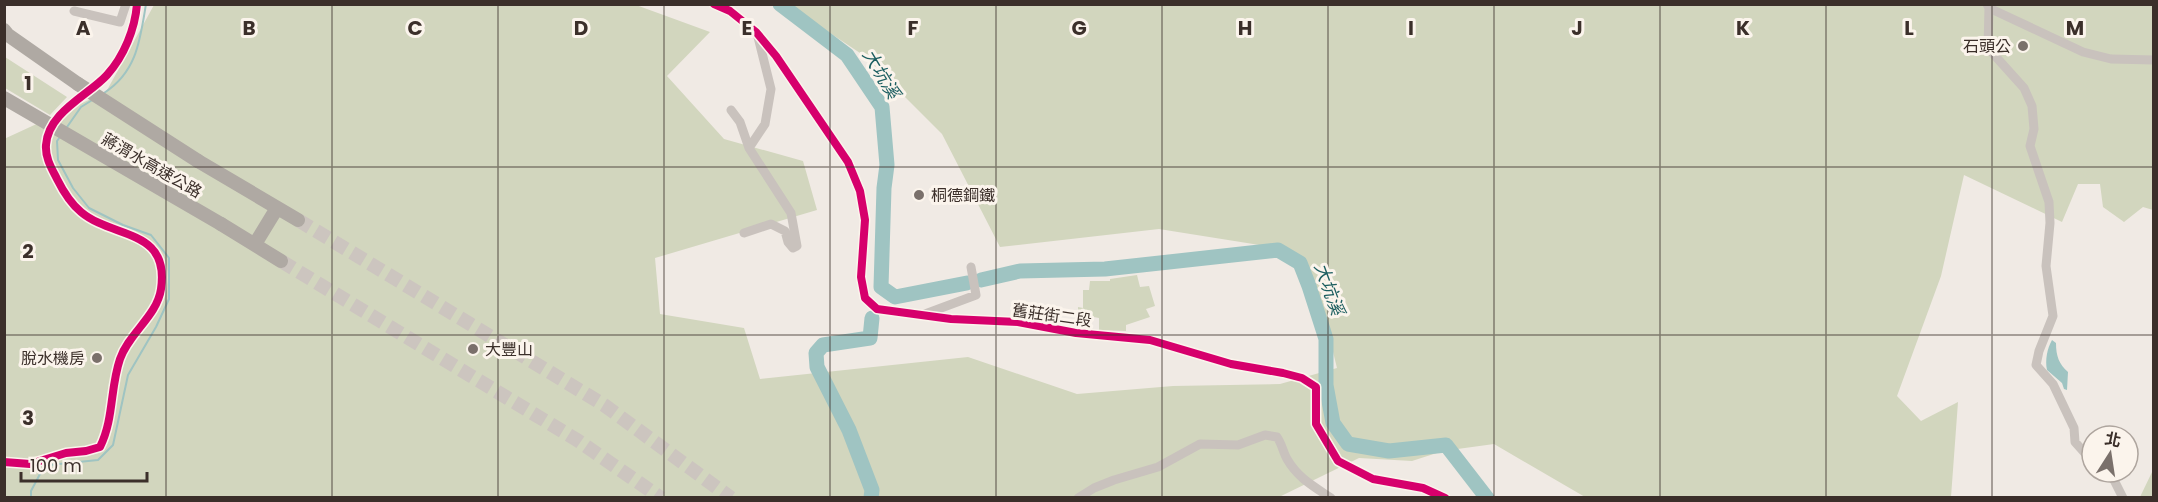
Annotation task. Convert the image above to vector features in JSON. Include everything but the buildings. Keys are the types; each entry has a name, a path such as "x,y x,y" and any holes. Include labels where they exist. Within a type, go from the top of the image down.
{"highway":[{"path":"4,30 78,84"},
{"path":"4,44 78,84"},
{"name":"蔣渭水高速公路","path":"78,84 198,161 298,220"},
{"name":"蔣渭水高速公路","path":"4,98 281,261"},
{"path":"255,244 277,208"}],"street":[{"path":"74,11 120,22 126,4"},
{"path":"4,462 30,464 66,453 86,452 100,447 106,435 116,370 122,354 158,303 162,276 160,263 151,246 136,237 95,221 81,212 69,200 59,183 48,161 46,145 50,131 67,107 106,76 117,63 127,44 137,4"},
{"name":"舊莊街二段","path":"714,4 730,11 756,32 776,56 848,162 860,191 865,220 861,277 865,298 877,309 951,319 1018,322 1077,333 1150,340 1232,364 1302,378 1316,387 1316,424 1338,461 1373,479 1423,488 1445,498"},
{"path":"2080,448 2075,442 2074,428 2053,384 2037,364 2039,351 2053,316 2046,266 2050,224 2049,202 2030,146 2034,129 2032,106 2024,88 1988,48 1988,6 2083,52 2111,59 2154,60"},
{"path":"749,148 765,124 771,89 756,32"},
{"path":"731,110 740,122 749,148 791,213 797,246 794,249 790,246 784,231 771,224 744,233"},
{"path":"923,315 976,295 971,267"},
{"path":"1078,498 1104,484 1158,467 1200,444 1238,445 1266,435 1277,437 1299,477 1331,498"},
{"path":"2116,484 2123,498"}],"green space":[{"path":"154,5 636,5 710,32 667,76 724,139 803,161 817,210 655,258 660,314 744,328 760,379 968,357 1077,394 1173,386 1280,384 1337,368 1317,287 1279,248 1159,229 1000,247 942,134 863,55 803,15 781,5 2153,5 2153,210 2143,207 2124,222 2103,207 2100,184 2078,184 2062,222 1964,175 1941,276 1897,396 1921,421 1958,402 1951,497 1585,497 1494,444 1443,451 1412,461 1359,458 1277,498 5,497 4,139 106,92"},
{"path":"5,57 67,97 50,115 5,88"},
{"path":"1137,275 1140,287 1149,286 1155,306 1146,309 1150,317 1126,325 1126,331 1099,330 1099,318 1078,314 1078,307 1083,308 1083,290 1089,290 1090,281 1110,281 1110,279"},
{"path":"2153,470 2153,497 2140,497"}],"water":[{"path":"2052,340 2056,343 2060,363 2068,372 2067,390 2047,370 2047,355"}],"waterway":[{"path":"104,93 115,85 130,65 139,42 146,4"},
{"name":"大坑溪","path":"780,4 847,55 882,107 887,165 884,188 881,287 895,297 967,283"},
{"path":"67,127 81,107 94,99"},
{"path":"31,498 31,491 40,474 49,465 98,460 113,445 128,375 156,327 169,299 169,258 151,235 123,225 89,208 73,188 58,160 57,141 60,137"},
{"name":"大坑溪","path":"981,280 1020,271 1105,269 1278,250 1300,263 1309,286 1326,339 1326,385 1333,423 1348,444 1389,451 1446,445 1487,498"},
{"path":"871,498 872,490 849,430 817,367 816,353 823,345 870,338 872,318"}],"tunnel":[{"path":"298,220 604,405 731,498"},
{"path":"281,261 577,440 661,498"}],"cycle path":[{"path":"4,462 30,464 66,453 100,447 108,426 120,359 154,308 161,289 161,269 157,255 148,245 136,238 94,221 81,212 67,197 59,183 49,163 46,150 48,133 61,114 107,75 119,59 131,32 137,4"},
{"path":"714,4 730,11 756,32 776,56 848,162 860,191 865,220 861,277 865,298 877,309 951,319 1018,322 1076,333 1150,340 1231,364 1302,378 1316,387 1316,424 1338,461 1373,479 1423,488 1445,498"}],"place":[{"name":"石頭公","path":"2023,46"},
{"name":"桐德鋼鐵","path":"919,195"},
{"name":"大豐山","path":"473,349"},
{"name":"脫水機房","path":"97,358"}]}
